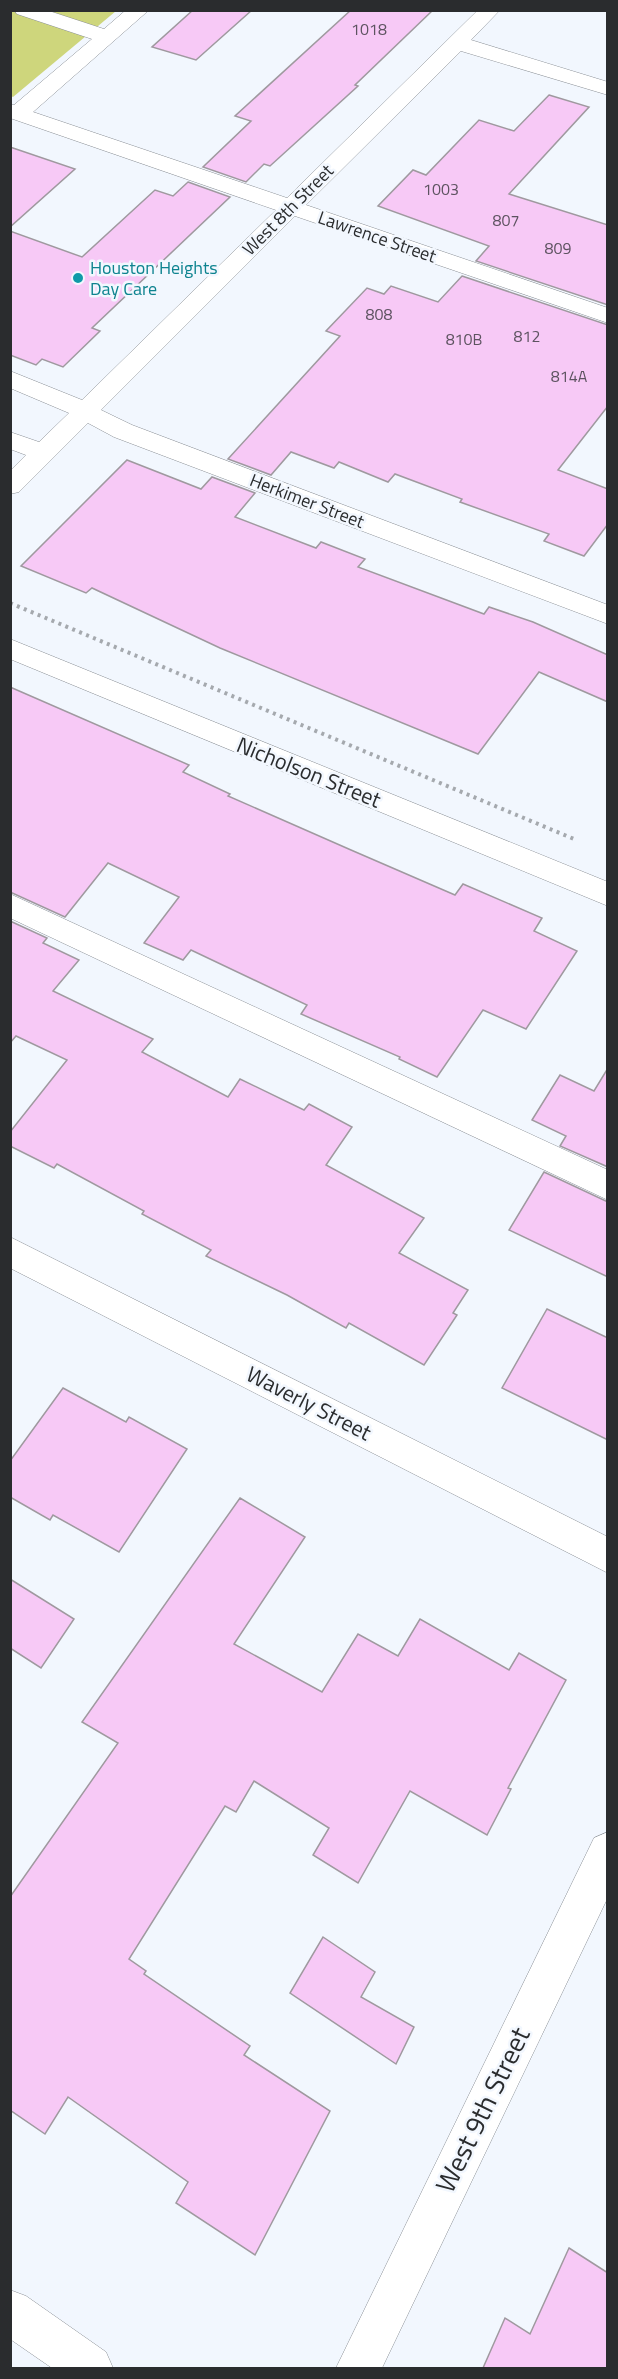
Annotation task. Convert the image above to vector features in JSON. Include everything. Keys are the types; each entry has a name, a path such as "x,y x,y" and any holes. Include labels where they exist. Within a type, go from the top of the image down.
{"street":[{"path":"24,10 107,37"},
{"path":"14,112 139,10"},
{"name":"West 8th Street","path":"10,486 490,10"},
{"path":"458,43 608,89"},
{"name":"Lawrence Street","path":"14,112 608,316"},
{"name":"Herkimer Street","path":"10,380 56,397 123,431 608,615"},
{"path":"10,440 44,453"},
{"name":"Nicholson Street","path":"10,648 608,895"},
{"path":"10,905 608,1186"},
{"name":"Waverly Street","path":"10,1251 608,1556"},
{"name":"West 9th Street","path":"359,2368 608,1852"},
{"path":"10,2312 90,2368"}],"path":[{"path":"10,603 574,839"}],"green space":[{"path":"11,11 116,11 13,97 11,96"}],"building":[{"path":"193,10 252,10 196,60 152,47"},
{"path":"351,10 433,10 355,85 358,86 270,166 264,164 246,182 203,167 251,121 235,116"},
{"path":"549,95 589,107 509,194 608,225 608,305 476,261 489,246 378,206 413,170 426,175 479,120 514,131"},
{"path":"10,147 75,169 10,227"},
{"name":"Houston Heights Day Care","path":"188,182 230,197 92,328 100,331 63,367 42,359 36,365 10,355 10,231 82,257 155,190 173,196"},
{"path":"462,276 608,325 608,406 558,470 608,489 608,524 584,556 544,541 549,534 460,502 462,499 395,474 388,482 339,462 334,468 291,452 271,475 228,459 340,336 326,331 367,288 384,294 391,286 438,302"},
{"path":"127,460 201,489 212,477 255,493 235,517 316,548 321,542 365,559 358,567 484,614 489,607 533,622 608,655 608,702 539,672 478,754 220,648 92,588 86,593 21,566"},
{"path":"10,687 189,765 183,772 230,794 228,796 351,850 455,895 463,884 542,918 534,931 577,951 526,1029 483,1010 437,1077 399,1059 400,1057 301,1014 307,1005 191,950 183,960 144,943 179,897 108,863 65,917 10,892"},
{"path":"10,921 47,938 43,943 79,960 53,991 153,1039 142,1052 228,1097 240,1079 304,1110 309,1104 352,1127 326,1165 424,1218 399,1253 468,1290 453,1313 457,1315 424,1365 349,1323 346,1328 287,1295 206,1256 211,1250 142,1214 144,1211 57,1164 54,1168 10,1146 10,1132 67,1060 16,1036 10,1043"},
{"path":"608,1068 608,1167 560,1146 566,1136 532,1120 560,1075 594,1091"},
{"path":"544,1172 608,1202 608,1277 509,1230"},
{"path":"547,1309 608,1338 608,1440 502,1388"},
{"path":"63,1388 126,1422 129,1417 187,1449 119,1552 53,1515 50,1520 10,1497 10,1461"},
{"path":"240,1498 305,1537 234,1644 322,1692 358,1634 398,1656 420,1619 509,1670 519,1653 566,1680 508,1788 511,1789 487,1835 410,1791 358,1883 313,1855 329,1828 254,1781 236,1812 225,1806 129,1959 146,1971 144,1974 250,2046 244,2055 330,2111 255,2255 176,2203 188,2182 68,2097 45,2134 10,2110 10,1897 118,1743 82,1722"},
{"path":"10,1579 74,1619 41,1668 10,1648"},
{"path":"323,1937 375,1972 361,1997 414,2027 396,2064 290,1993"},
{"path":"569,2248 608,2273 608,2368 483,2368 505,2318 530,2334"}],"place":[{"name":"Houston Heights Day Care","path":"78,278"}]}
